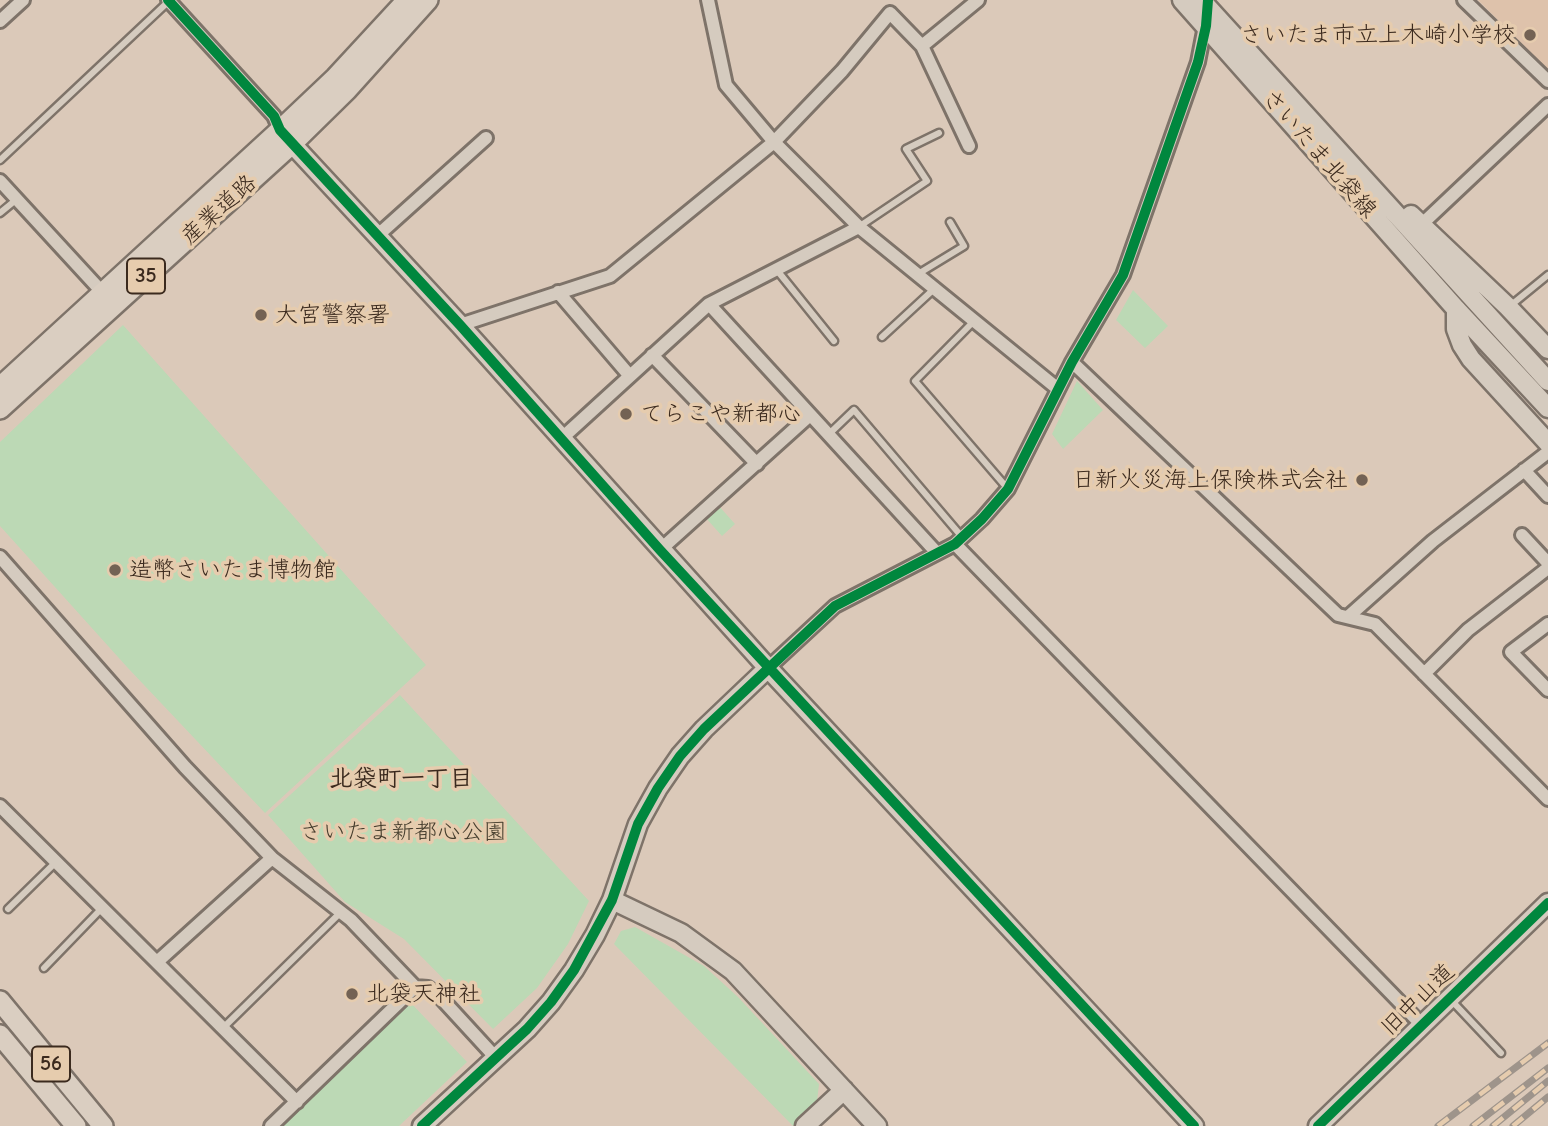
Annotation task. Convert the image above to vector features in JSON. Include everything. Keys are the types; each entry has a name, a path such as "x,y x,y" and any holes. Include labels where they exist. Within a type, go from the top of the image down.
{"main road":[{"name":"産業道路","path":"0,409 286,137 335,78 407,0"},
{"name":"産業道路","path":"0,387 103,293 286,137 347,90 428,0"},
{"name":"56","path":"0,1002 103,1126"},
{"name":"56","path":"0,1035 76,1126"}],"street":[{"path":"0,21 23,0"},
{"path":"708,0 726,85 774,142 859,227 1058,389"},
{"path":"922,46 978,0"},
{"name":"さいたま北袋線","path":"1182,0 1456,309 1548,408"},
{"path":"1464,0 1548,81"},
{"path":"169,1 274,116 286,137 460,325 660,550 1194,1126"},
{"path":"422,1126 527,1029 574,970 612,900 638,824 658,788 704,729 835,606 958,540 982,519 1008,489 1072,362 1122,275 1198,62 1206,26 1205,2"},
{"name":"さいたま北袋線","path":"1205,2 1548,381"},
{"path":"460,325 610,276 774,142 842,71 890,13 922,46 969,146"},
{"path":"1422,225 1548,105"},
{"name":"さいたま北袋線","path":"1324,133 1508,307 1548,349"},
{"path":"377,236 486,138"},
{"path":"0,181 103,293"},
{"path":"561,439 709,304 859,227"},
{"path":"558,292 629,375"},
{"path":"709,304 937,553"},
{"path":"1456,309 1456,329 1471,359 1548,443"},
{"path":"652,355 757,464"},
{"path":"1072,362 1338,615 1375,624 1548,799"},
{"path":"660,550 810,415"},
{"path":"1349,616 1433,541 1548,452"},
{"path":"1524,470 1548,496"},
{"path":"1424,674 1468,630 1548,565 1522,535"},
{"path":"958,540 1422,1025"},
{"path":"0,557 185,767 272,858 341,912 415,987 428,988 440,997 496,1058"},
{"path":"1548,624 1511,652 1548,690"},
{"path":"0,806 297,1101"},
{"path":"157,962 272,858"},
{"path":"612,900 681,933 733,971 877,1126"},
{"name":"旧中山道","path":"1318,1126 1548,903"},
{"path":"271,1126 415,987"},
{"path":"805,1126 844,1090"}],"lane":[{"path":"0,160 169,1"},
{"path":"859,227 927,181 906,149 939,132"},
{"path":"0,213 17,199"},
{"path":"917,275 964,246 950,222"},
{"path":"776,270 834,341"},
{"path":"1508,307 1548,275"},
{"path":"882,337 934,289"},
{"path":"974,321 915,381 1008,489"},
{"path":"828,435 854,411 958,540"},
{"path":"8,909 56,862"},
{"path":"44,968 102,908"},
{"path":"223,1028 341,912"},
{"path":"1450,998 1501,1053"}],"shaded area":[{"name":"さいたま市立上木崎小学校","path":"1478,0 1548,0 1548,70"}],"green space":[{"path":"1133,290 1168,326 1145,348 1116,320"},
{"path":"123,325 426,665 265,813 127,667 0,526 0,442"},
{"path":"1077,381 1103,410 1063,449 1052,434"},
{"path":"718,505 735,524 722,536 705,517"},
{"name":"さいたま新都心公園","path":"400,695 589,901 568,944 537,988 493,1029 404,939 345,902 268,815"},
{"path":"635,927 704,966 738,997 819,1084 817,1101 793,1126 614,944 621,931"},
{"path":"410,1002 467,1062 399,1126 279,1126"}],"railway":[{"path":"1438,1126 1548,1043"},
{"path":"1473,1126 1548,1068"},
{"path":"1493,1126 1548,1081"},
{"path":"1513,1126 1548,1097"}],"cycle path":[{"path":"168,0 274,116 280,130 460,325 660,550 1194,1126"},
{"path":"422,1126 527,1029 574,970 612,900 638,824 680,756 704,729 835,606 955,544 1008,489 1072,362 1123,275 1198,62 1206,26 1208,0"},
{"path":"1318,1126 1548,903"}],"place":[{"name":"さいたま市立上木崎小学校","path":"1530,35"},
{"name":"大宮警察署","path":"261,315"},
{"name":"てらこや新都心","path":"626,414"},
{"name":"日新火災海上保険株式会社","path":"1362,480"},
{"name":"造幣さいたま博物館","path":"115,570"},
{"name":"北袋天神社","path":"352,994"}],"district":[{"name":"北袋町一丁目","path":"401,779"}]}
